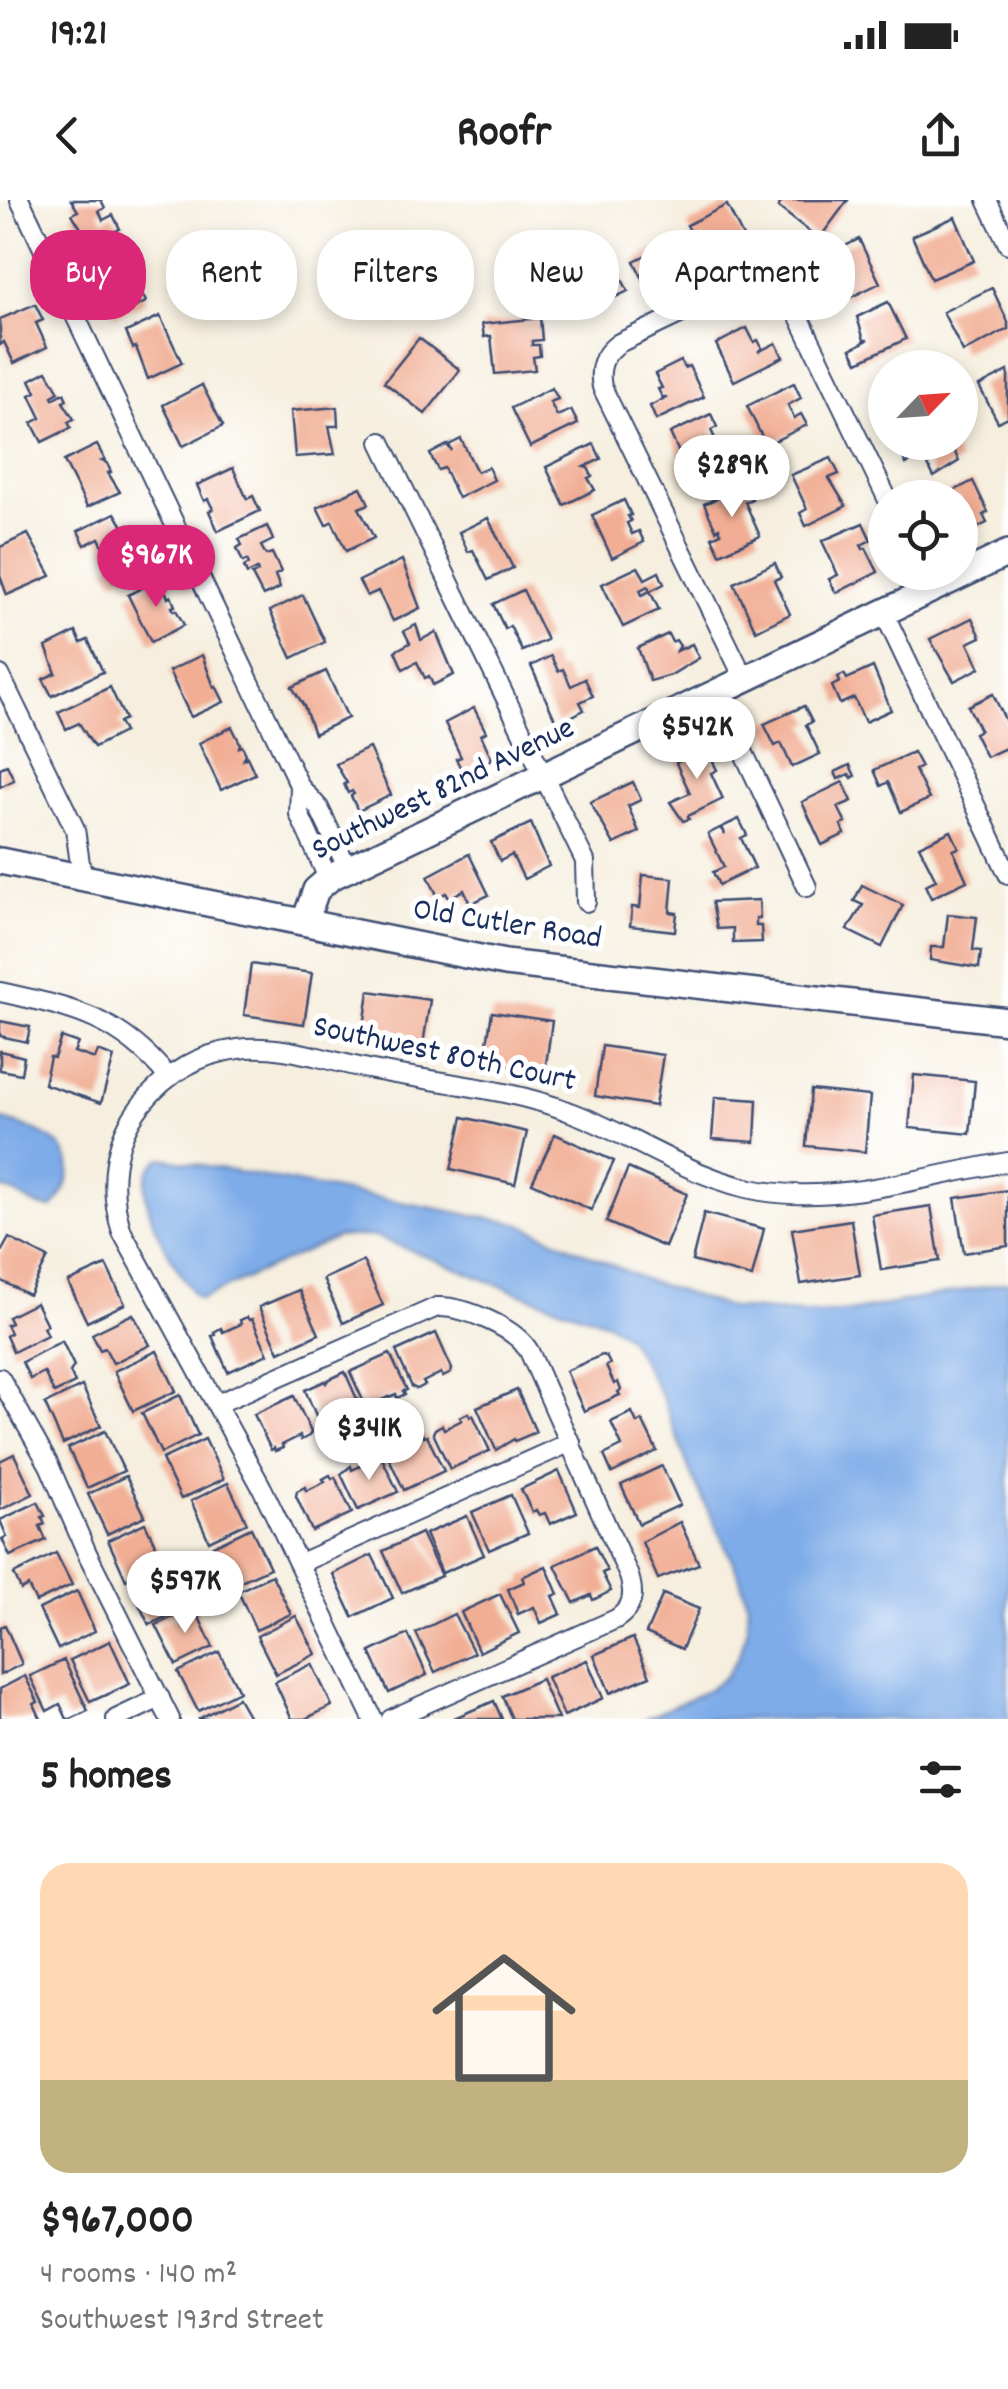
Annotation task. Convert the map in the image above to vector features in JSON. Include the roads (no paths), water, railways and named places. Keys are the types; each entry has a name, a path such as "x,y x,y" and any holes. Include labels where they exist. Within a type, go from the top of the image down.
{"main road":[{"name":"Southwest 82nd Avenue","path":"978,564 1008,553"},
{"name":"Southwest 82nd Avenue","path":"305,921 313,896 338,873 884,613 916,590"},
{"name":"Old Cutler Road","path":"0,861 505,963 1008,1021"}],"street":[{"path":"20,200 300,787 313,798 325,819 338,873"},
{"path":"987,200 1008,244"},
{"path":"746,680 602,387 603,360 619,343 731,290 753,280 774,282 788,294 878,480"},
{"path":"381,442 585,862 586,902"},
{"path":"884,613 1008,874"},
{"path":"0,675 75,829 82,877"},
{"path":"716,694 807,888"},
{"path":"300,787 298,804 305,829 338,873"},
{"path":"305,829 325,819"},
{"path":"0,992 69,1007 102,1020 134,1041 168,1076 126,1128 117,1154 114,1198 126,1244 217,1404 300,1563 366,1717"},
{"name":"Southwest 80th Court","path":"168,1076 217,1054 264,1049 502,1092 572,1112 722,1181 785,1194 849,1192 1008,1162"},
{"path":"217,1404 433,1308 458,1310 520,1338 571,1442 631,1582 633,1596 628,1608 616,1619 391,1719"},
{"path":"0,1378 49,1465 86,1554 170,1719"},
{"path":"300,1563 571,1442"},
{"path":"116,1719 160,1698"}],"water":[{"path":"0,1119 49,1138 68,1158 70,1172 53,1208 0,1188"},
{"path":"162,1158 520,1224 648,1281 730,1308 813,1314 855,1311 1008,1282 1008,1719 645,1719 706,1691 725,1677 747,1632 748,1606 739,1575 691,1474 662,1397 628,1337 608,1323 524,1295 374,1236 337,1237 201,1299 194,1295 165,1246 148,1205 146,1186 150,1170"}]}
